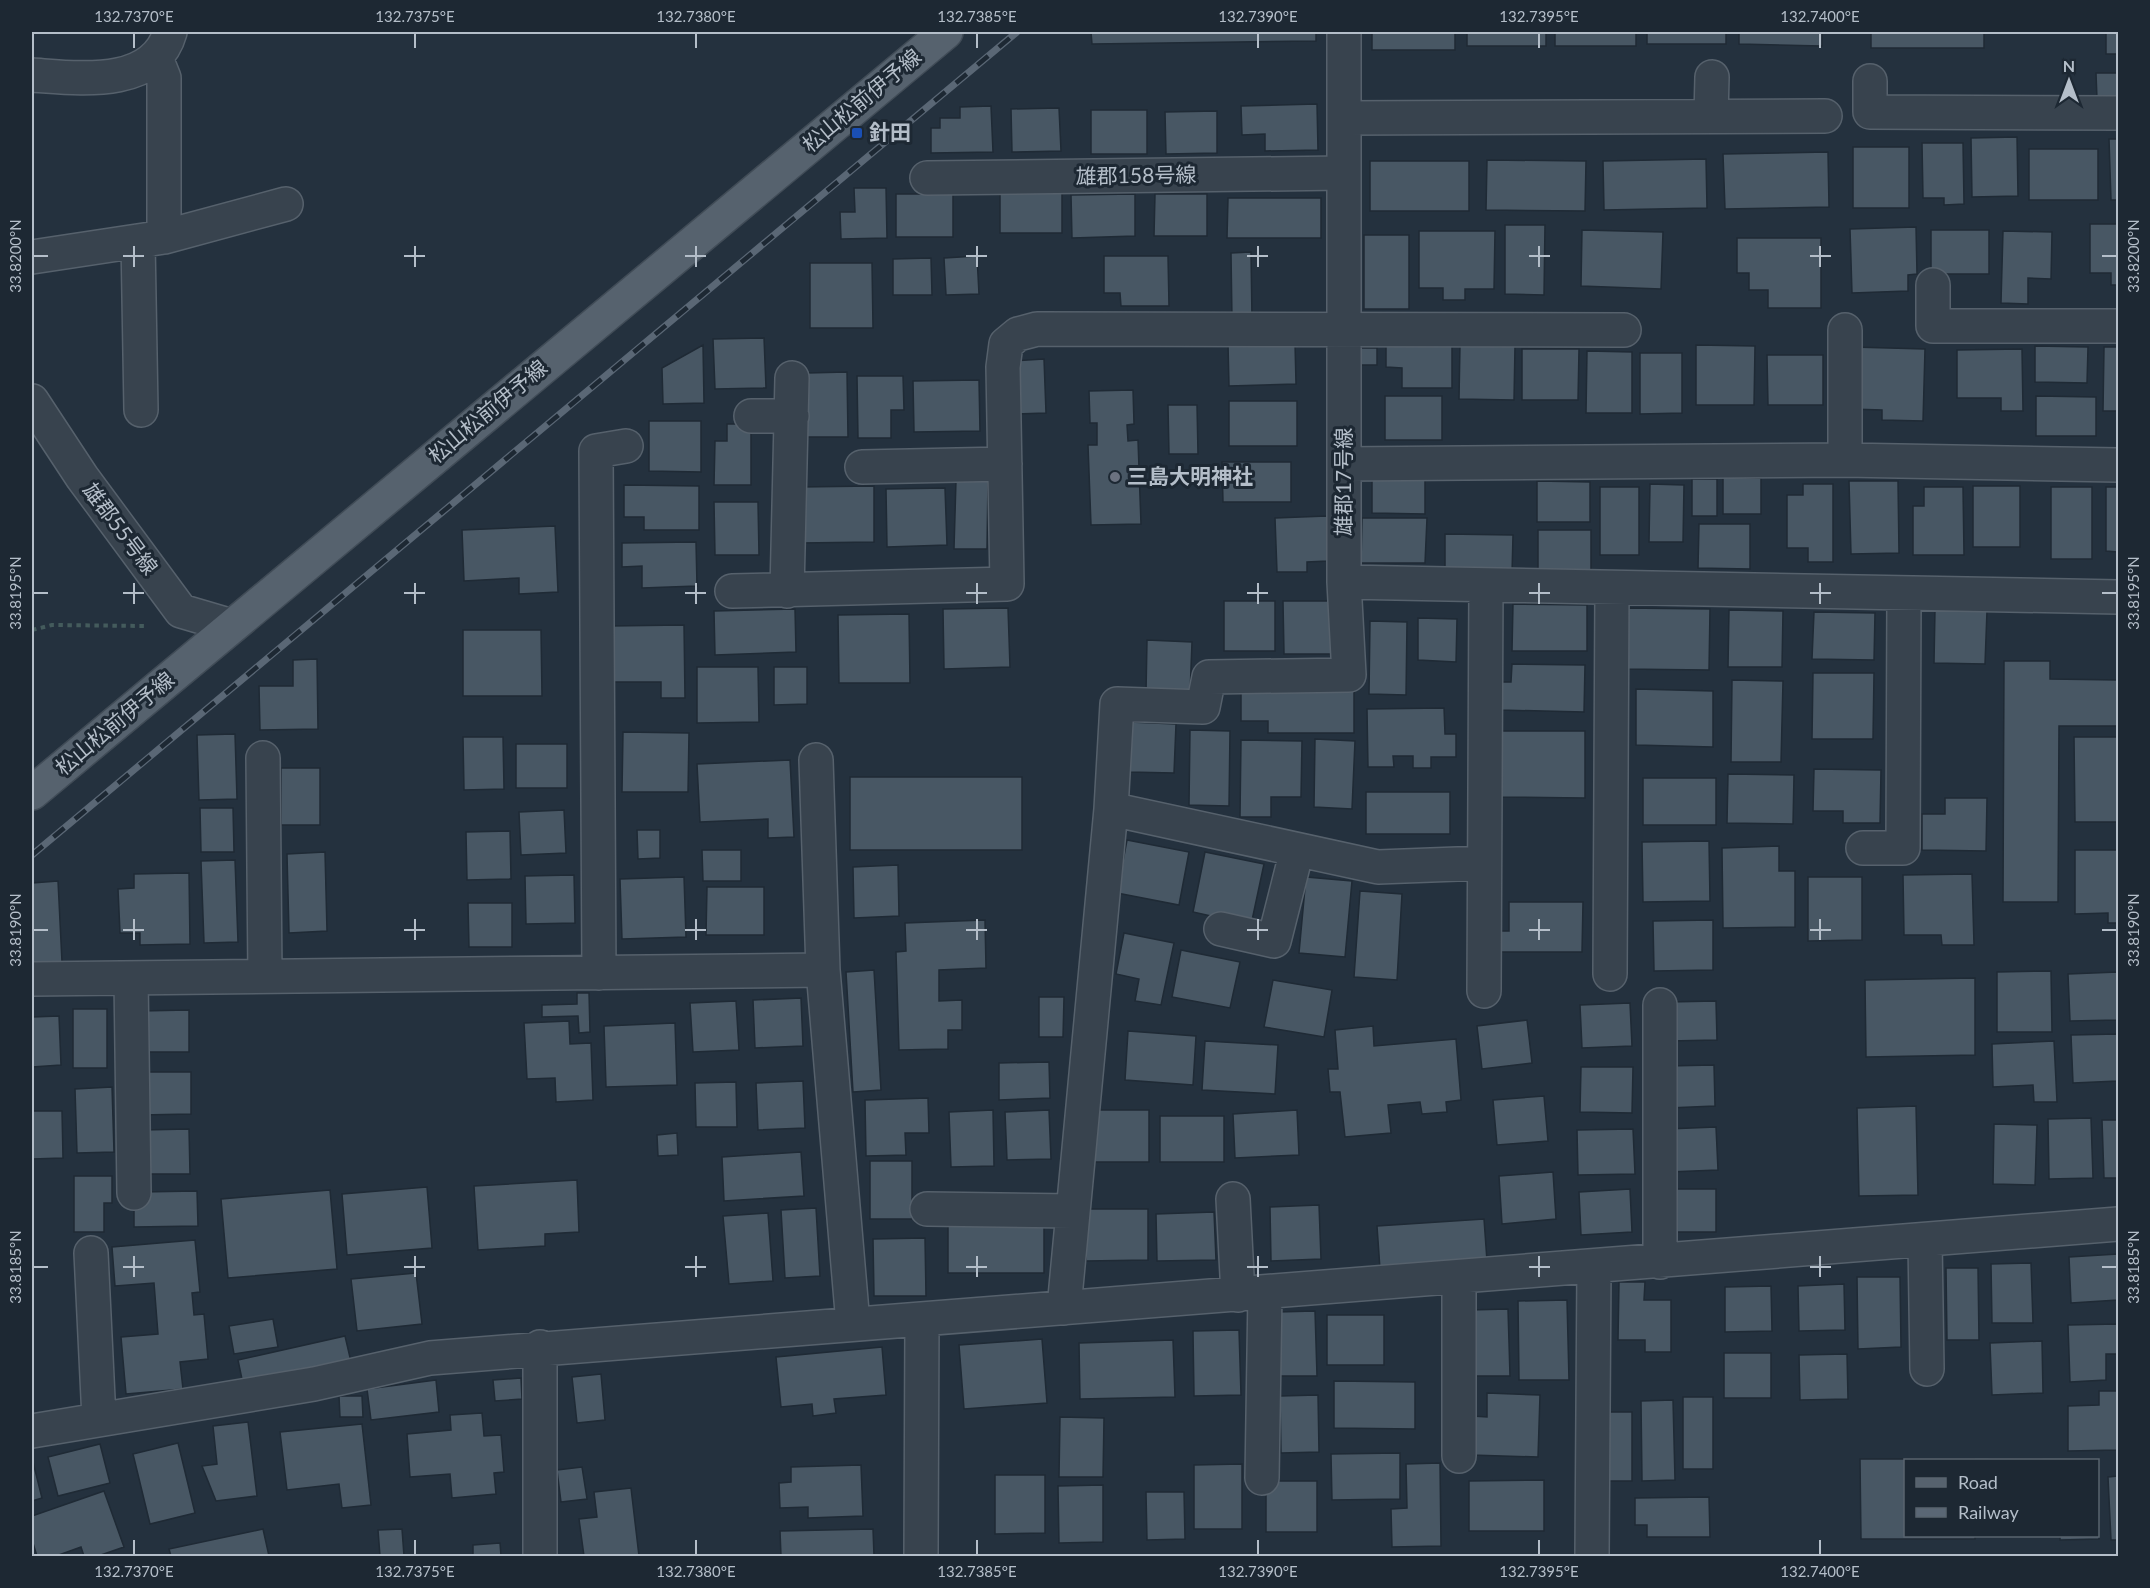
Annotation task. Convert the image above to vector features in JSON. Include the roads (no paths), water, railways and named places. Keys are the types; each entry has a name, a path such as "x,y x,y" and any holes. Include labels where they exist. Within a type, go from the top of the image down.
{"main road":[{"name":"松山松前伊予線","path":"32,793 946,32"}],"street":[{"name":"雄郡17号線","path":"1111,809 1117,704 1203,707 1209,677 1349,675 1344,582 1344,32"},
{"path":"32,75 72,78 111,76 140,69 163,45"},
{"path":"141,410 151,239 164,78 163,45"},
{"path":"1711,116 1712,76"},
{"path":"1870,81 1870,112 2118,113"},
{"path":"1344,118 1825,116"},
{"name":"雄郡158号線","path":"927,178 1344,173"},
{"path":"32,257 151,239 286,204"},
{"path":"1933,285 1933,326 2118,326"},
{"path":"732,591 1007,584 1003,367 1006,344 1018,334 1037,329 1624,330"},
{"path":"1845,330 1845,460"},
{"path":"788,591 792,378"},
{"name":"雄郡55号線","path":"32,401 82,477 181,611 232,626"},
{"path":"752,416 792,416"},
{"path":"599,973 596,451 626,446"},
{"path":"1344,464 1845,460 2118,465"},
{"path":"862,467 1005,465"},
{"path":"1344,582 2118,597"},
{"path":"1484,991 1486,585"},
{"path":"1610,974 1612,588"},
{"path":"1863,848 1903,848 1904,593"},
{"path":"264,758 265,976"},
{"path":"816,760 823,970 853,1324"},
{"path":"1064,1308 1111,809 1378,867 1485,862"},
{"path":"1221,929 1274,941 1297,850"},
{"path":"32,979 823,970"},
{"path":"131,978 134,1192"},
{"path":"1660,1005 1660,1262"},
{"path":"1233,1199 1251,1294 1262,1478"},
{"path":"927,1209 1073,1211"},
{"path":"32,1431 314,1384 430,1358 540,1347 1251,1294 2118,1224"},
{"path":"1925,1240 1928,1369"},
{"path":"91,1253 99,1419"},
{"path":"1592,1557 1594,1267"},
{"path":"1459,1277 1459,1456"},
{"path":"921,1557 922,1319"},
{"path":"540,1347 540,1557"}],"railway":[{"path":"32,855 1017,32"}],"place":[{"name":"針田","path":"857,133"},
{"name":"三島大明神社","path":"1115,477"}]}
